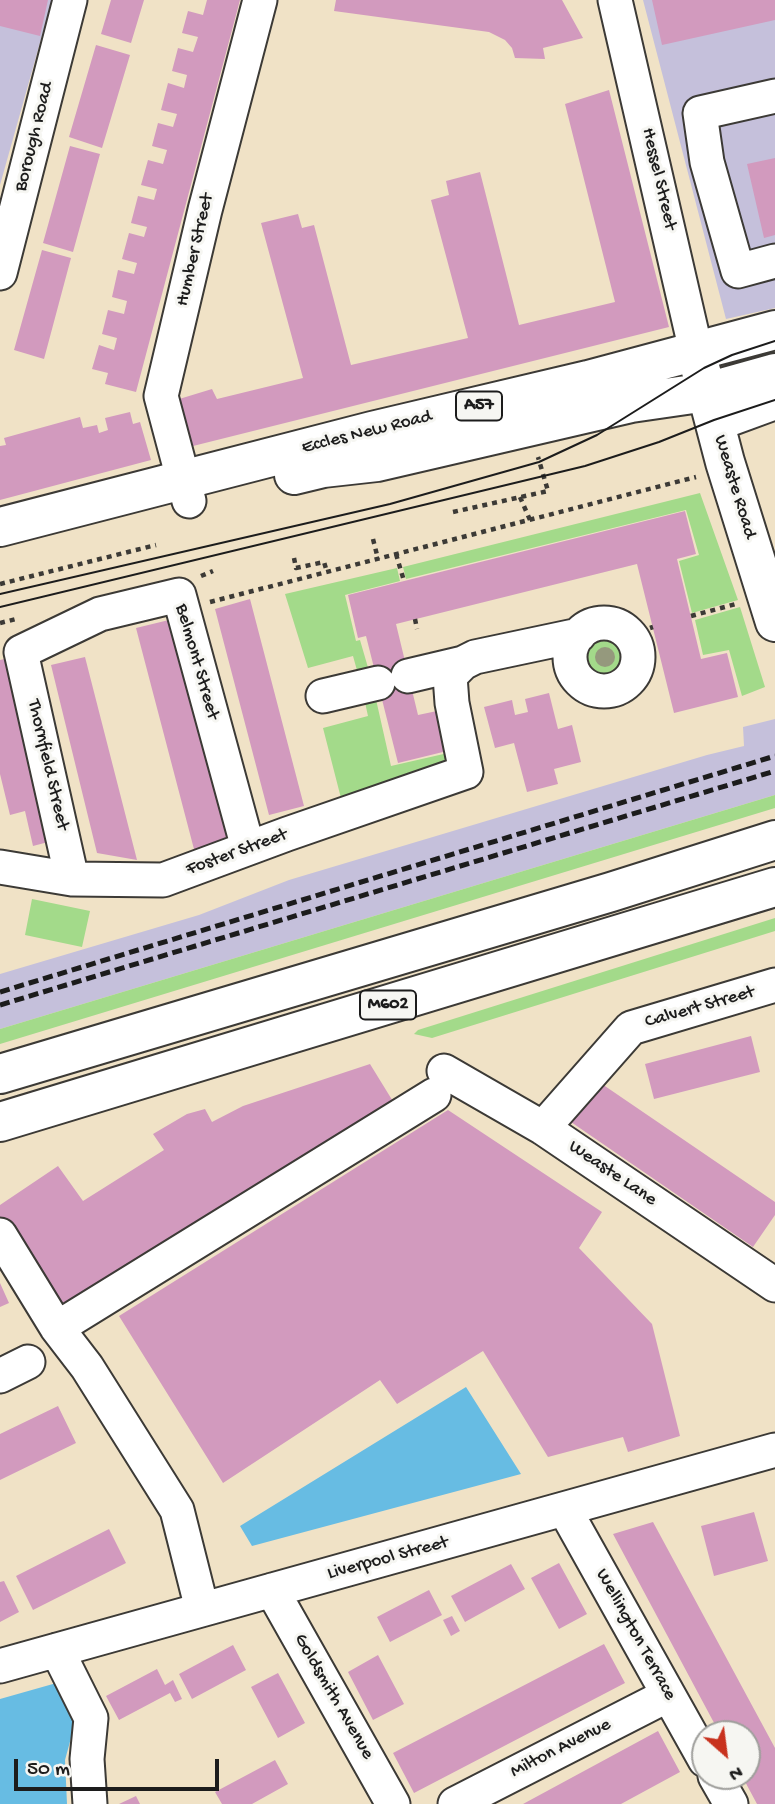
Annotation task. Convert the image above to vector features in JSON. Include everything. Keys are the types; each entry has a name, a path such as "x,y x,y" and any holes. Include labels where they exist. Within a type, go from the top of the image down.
{"main road":[{"name":"Eccles New Road","path":"0,550 372,431 588,380 775,330"},
{"name":"Weaste Road","path":"696,351 727,469 771,608"},
{"name":"Eccles New Road","path":"0,527 186,490 377,462 631,402 711,407 775,373"},
{"path":"711,407 775,400"},
{"name":"M602","path":"0,1074 611,892 775,840"},
{"name":"M602","path":"0,1122 775,887"}],"street":[{"name":"Borough Road","path":"0,273 70,0"},
{"name":"Humber Street","path":"186,490 161,396 205,210 260,0"},
{"name":"Hessel Street","path":"616,4 696,351"},
{"path":"775,96 700,113 706,162 737,271 775,261"},
{"path":"657,177 706,162"},
{"name":"Belmont Street","path":"21,652 100,614 179,595 248,848"},
{"path":"323,696 463,663 487,654 579,635"},
{"name":"Thornfield Street","path":"21,652 72,878"},
{"name":"Foster Street","path":"0,867 72,878 163,880 466,772 452,703 450,676 463,663"},
{"name":"Calvert Street","path":"543,1128 631,1028 775,985"},
{"name":"Weaste Lane","path":"57,1328 439,1083 543,1128 775,1285"},
{"path":"0,1235 57,1328 87,1367 177,1510 202,1609"},
{"name":"Liverpool Street","path":"0,1666 775,1450"},
{"name":"Wellington Terrace","path":"565,1510 691,1735"},
{"name":"Goldsmith Avenue","path":"272,1590 393,1804"},
{"path":"57,1650 91,1718 87,1759 90,1804"},
{"name":"Milton Avenue","path":"454,1804 668,1695"}],"path":[{"path":"453,512 548,491 536,449"},
{"path":"183,609 727,469"},
{"path":"520,497 530,520"},
{"path":"373,539 378,559"},
{"path":"0,584 156,545"},
{"path":"397,554 404,581"},
{"path":"294,558 296,568 324,562 327,572"},
{"path":"204,573 213,570"},
{"path":"691,616 771,608"},
{"path":"415,620 417,629"}],"shaded area":[{"path":"0,0 52,0 0,185"},
{"path":"643,0 775,0 775,308 726,319"},
{"path":"775,719 775,795 0,1029 0,974 199,915 289,880 744,746 743,727"}],"green space":[{"path":"700,493 738,600 692,613 679,561 699,555 686,510 406,579 403,567"},
{"path":"397,568 400,581 345,595 356,641 360,640 369,671 358,674 353,656 308,668 285,594"},
{"path":"740,607 765,687 742,696 729,650 703,655 695,620"},
{"path":"605,637 618,643 624,656 618,669 605,675 592,669 586,656 592,643"},
{"path":"375,695 391,766 448,753 452,769 343,806 323,728 368,716 364,698"},
{"path":"775,795 775,808 0,1044 0,1029"},
{"path":"32,899 90,911 82,947 25,935"},
{"path":"775,918 775,931 432,1038 414,1034 418,1030"}],"water":[{"path":"466,1387 521,1474 252,1546 240,1526"},
{"path":"60,1682 77,1716 65,1760 67,1804 0,1804 0,1699"}],"building":[{"path":"0,0 48,0 40,36 0,26"},
{"path":"111,0 144,0 131,43 101,34"},
{"path":"207,0 240,0 136,392 105,384 108,373 92,369 99,345 114,350 117,338 102,334 108,310 124,314 127,301 112,297 118,270 134,274 137,263 122,259 129,233 144,237 147,227 131,223 138,196 154,200 157,189 141,185 148,160 163,164 167,150 152,146 158,123 173,127 177,114 161,110 168,83 184,88 187,75 172,71 178,48 193,52 198,37 182,33 188,11 203,15"},
{"path":"336,0 562,0 583,38 543,48 545,59 515,58 512,48 505,40 489,32 334,11"},
{"path":"652,0 775,0 775,20 662,45"},
{"path":"96,45 130,55 102,148 69,137"},
{"path":"609,90 669,327 189,447 176,400 212,389 217,399 303,378 261,223 298,214 302,228 314,225 351,365 468,338 431,200 449,195 446,181 480,172 519,325 615,302 565,104"},
{"path":"70,146 100,154 73,252 43,243"},
{"path":"775,158 775,235 764,238 747,164"},
{"path":"42,250 71,258 44,359 14,350"},
{"path":"130,412 133,424 140,422 151,460 0,500 0,446 6,445 4,438 80,417 83,428 97,425 99,433 108,430 105,418"},
{"path":"685,511 696,554 677,559 701,659 727,653 738,697 674,713 637,564 396,624 418,715 437,711 447,751 398,763 366,636 358,638 348,595"},
{"path":"250,599 304,806 269,815 215,609"},
{"path":"173,619 229,837 195,853 136,628"},
{"path":"85,657 137,860 97,853 51,665"},
{"path":"9,658 52,841 33,846 25,811 10,815 0,774 0,660"},
{"path":"549,693 558,729 572,725 581,762 554,769 558,784 527,792 514,743 495,748 484,707 512,700 515,715 528,712 525,699"},
{"path":"751,1036 760,1072 654,1099 645,1064"},
{"path":"370,1064 394,1103 57,1307 0,1222 0,1205 58,1166 83,1201 164,1150 153,1134 187,1114 205,1109 212,1122 243,1106"},
{"path":"599,1082 775,1202 775,1215 753,1247 571,1122"},
{"path":"448,1110 602,1212 579,1248 652,1324 680,1436 628,1452 623,1437 548,1457 483,1351 397,1404 380,1380 223,1483 119,1316"},
{"path":"0,1283 9,1303 0,1307"},
{"path":"58,1406 76,1443 0,1480 0,1434"},
{"path":"754,1512 768,1561 714,1576 701,1526"},
{"path":"653,1522 760,1720 713,1720 613,1534"},
{"path":"109,1529 126,1563 33,1610 16,1576"},
{"path":"559,1563 587,1614 559,1629 531,1578"},
{"path":"511,1564 525,1589 465,1622 451,1596"},
{"path":"4,1581 19,1612 0,1622 0,1582"},
{"path":"429,1590 442,1615 390,1642 377,1617"},
{"path":"452,1616 460,1631 451,1636 443,1620"},
{"path":"604,1644 625,1683 414,1793 393,1753"},
{"path":"233,1645 246,1670 192,1699 179,1674"},
{"path":"378,1655 404,1704 373,1720 348,1672"},
{"path":"157,1669 165,1685 173,1680 182,1699 175,1702 170,1693 119,1720 106,1696"},
{"path":"278,1673 305,1723 278,1738 251,1687"},
{"path":"761,1722 775,1748 775,1804 757,1804 750,1790 761,1790"},
{"path":"658,1731 680,1772 621,1804 523,1804"},
{"path":"275,1760 288,1784 252,1804 222,1804 215,1792"},
{"path":"136,1796 140,1804 119,1804"}],"tram line":[{"path":"0,594 390,504 539,462 597,435 704,368 732,355 775,341"},
{"path":"0,607 585,466 775,400"}],"railway":[{"path":"0,992 775,756"},
{"path":"0,1005 775,771"}]}
